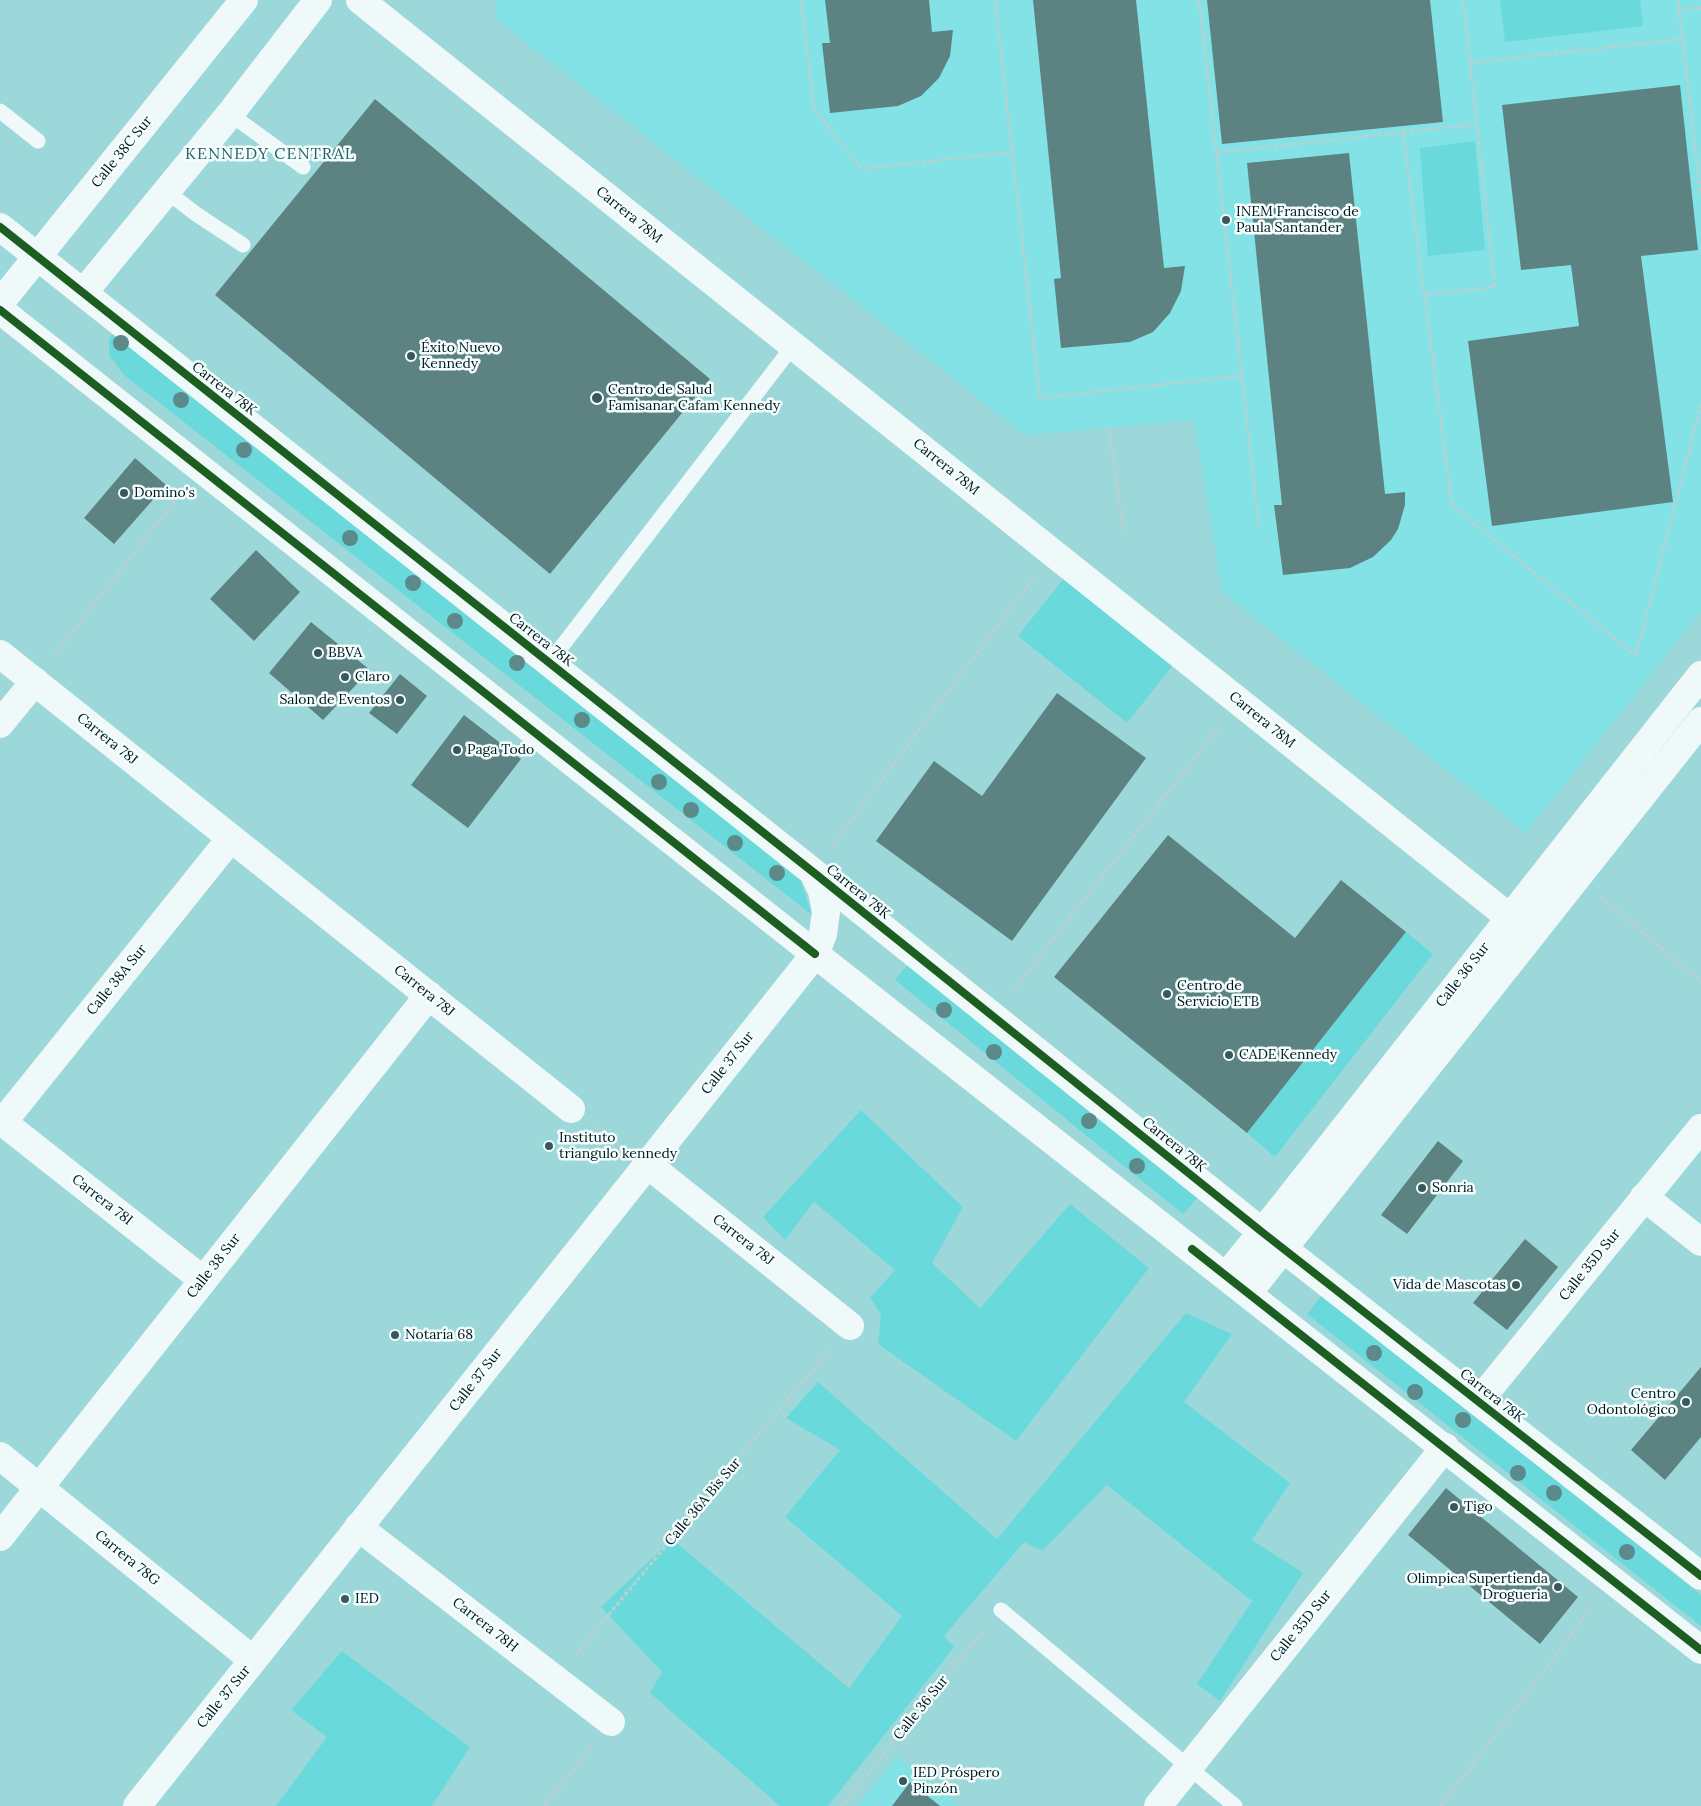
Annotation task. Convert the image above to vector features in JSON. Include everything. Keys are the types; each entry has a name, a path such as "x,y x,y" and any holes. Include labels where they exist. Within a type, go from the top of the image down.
{"street":[{"name":"Calle 38C Sur","path":"0,303 244,0"},
{"path":"83,293 230,114 318,0"},
{"name":"Carrera 78M","path":"360,0 1532,935"},
{"name":"Carrera 78K","path":"0,227 813,872 1262,1232 1701,1576"},
{"path":"0,310 815,954 1701,1650"},
{"name":"Carrera 78J","path":"0,654 572,1109"},
{"name":"Calle 36 Sur","path":"1226,1276 1509,917 1692,703 1701,675"},
{"path":"0,724 34,681"},
{"name":"Calle 36 Sur","path":"1248,1293 1701,721"},
{"name":"Calle 38A Sur","path":"2,1121 231,838"},
{"name":"Calle 37 Sur","path":"137,1806 815,954 823,934 826,912 822,891 813,872"},
{"name":"Calle 38 Sur","path":"0,1537 429,995"},
{"name":"Carrera 78I","path":"2,1121 203,1280"},
{"name":"Calle 35D Sur","path":"1479,1401 1701,1128"},
{"name":"Carrera 78J","path":"647,1164 850,1326"},
{"path":"1644,1197 1701,1242"},
{"name":"Calle 35D Sur","path":"1158,1806 1444,1447"},
{"name":"Carrera 78G","path":"0,1456 253,1660"},
{"name":"Carrera 78H","path":"358,1527 611,1722"}],"lane":[{"path":"0,111 38,142"},
{"path":"230,114 303,167"},
{"path":"166,191 196,214 243,245"},
{"path":"550,663 793,346"},
{"path":"1001,1610 1235,1806"}],"path":[{"path":"801,0 814,108 862,169 1012,152"},
{"path":"995,0 1040,398 1241,376"},
{"path":"1199,0 1259,527"},
{"path":"1424,295 1495,287 1463,0"},
{"path":"1678,0 1701,196"},
{"path":"1679,10 1701,8"},
{"path":"1470,63 1682,39"},
{"path":"1216,154 1477,124"},
{"path":"1403,132 1452,505 1636,656 1701,404"},
{"path":"1110,428 1124,533"},
{"path":"34,681 185,487"},
{"path":"832,847 1053,553"},
{"path":"1012,993 1239,702"},
{"path":"1577,877 1701,982"},
{"path":"572,1109 647,1164"},
{"path":"1441,1806 1599,1598"},
{"path":"544,1806 611,1722"}],"shaded area":[{"name":"INEM Francisco de Paula Santander","path":"495,0 1701,0 1701,611 1526,833 1222,592 1194,420 1025,435 496,19"},
{"path":"1500,0 1640,0 1643,26 1505,42"},
{"path":"1475,141 1485,250 1428,256 1420,148"},
{"path":"114,330 799,876 812,915 124,375 109,355 109,340"},
{"path":"1064,578 1173,665 1127,723 1018,636"},
{"path":"1406,932 1433,954 1275,1157 1247,1133"},
{"path":"909,963 1199,1196 1183,1214 895,980"},
{"path":"861,1110 963,1207 932,1263 980,1308 1070,1204 1149,1268 1016,1441 878,1344 881,1314 870,1298 895,1270 814,1202 785,1240 763,1217"},
{"path":"1322,1295 1701,1595 1701,1626 1307,1314"},
{"path":"1186,1313 1232,1334 1184,1402 1290,1483 1252,1540 1303,1573 1220,1701 1197,1684 1252,1601 1107,1485 1042,1551 1024,1542 944,1636 954,1647 828,1806 780,1806 650,1693 662,1672 601,1607 672,1539 849,1688 902,1616 785,1517 840,1450 786,1418 818,1382 997,1539"},
{"path":"342,1651 470,1747 432,1806 276,1806 327,1737 291,1710"},
{"name":"IED Próspero Pinzón","path":"897,1756 959,1806 857,1806"}],"building":[{"path":"825,0 929,0 932,32 953,30 950,56 939,78 921,96 898,106 830,113 822,43 830,43"},
{"path":"1033,0 1136,0 1164,268 1185,266 1181,291 1170,313 1153,332 1130,342 1061,348 1054,279 1061,278"},
{"path":"1207,0 1430,0 1443,122 1222,144"},
{"path":"1680,85 1698,250 1641,256 1673,502 1492,526 1468,341 1579,326 1571,265 1521,270 1502,105"},
{"name":"Éxito Nuevo Kennedy","path":"375,99 710,379 550,574 215,295"},
{"path":"1349,153 1385,494 1405,492 1405,505 1398,529 1391,540 1373,557 1350,568 1283,575 1274,505 1282,505 1247,163"},
{"path":"135,458 166,485 114,544 84,518"},
{"path":"256,550 300,592 254,641 210,599"},
{"path":"311,622 370,670 323,720 269,673"},
{"path":"400,674 427,696 397,734 369,713"},
{"path":"1057,693 1146,758 1012,941 876,841 934,761 982,796"},
{"path":"464,715 521,759 468,828 411,785"},
{"name":"CADE Kennedy","path":"1168,835 1295,938 1341,880 1406,932 1247,1133 1054,977"},
{"name":"Sonria","path":"1438,1141 1463,1161 1407,1234 1381,1215"},
{"name":"Vida de Mascotas","path":"1525,1239 1558,1267 1507,1330 1473,1303"},
{"name":"Centro Odontológico","path":"1701,1367 1701,1437 1665,1480 1631,1450"},
{"path":"1446,1488 1578,1597 1540,1644 1408,1535"},
{"path":"910,1782 940,1806 892,1806"}],"cycle path":[{"path":"0,227 813,872 1262,1232 1701,1576"},
{"path":"0,310 815,954"},
{"path":"1192,1249 1701,1650"}],"place":[{"name":"INEM Francisco de Paula Santander","path":"1226,220"},
{"name":"Éxito Nuevo Kennedy","path":"411,356"},
{"name":"Centro de Salud Famisanar Cafam Kennedy","path":"597,398"},
{"name":"Domino's","path":"124,493"},
{"name":"BBVA","path":"318,653"},
{"name":"Claro","path":"345,677"},
{"name":"Salon de Eventos","path":"400,700"},
{"name":"Paga Todo","path":"457,750"},
{"name":"Centro de Servicio ETB","path":"1167,994"},
{"name":"CADE Kennedy","path":"1229,1055"},
{"name":"Instituto triangulo kennedy","path":"549,1146"},
{"name":"Sonria","path":"1422,1188"},
{"name":"Vida de Mascotas","path":"1516,1285"},
{"name":"Notaría 68","path":"395,1335"},
{"name":"Centro Odontológico","path":"1686,1402"},
{"name":"Tigo","path":"1454,1507"},
{"name":"Olimpica Supertienda Drogueria","path":"1558,1587"},
{"name":"IED","path":"345,1599"},
{"name":"IED Próspero Pinzón","path":"903,1781"}],"district":[{"name":"KENNEDY CENTRAL","path":"270,154"}]}
